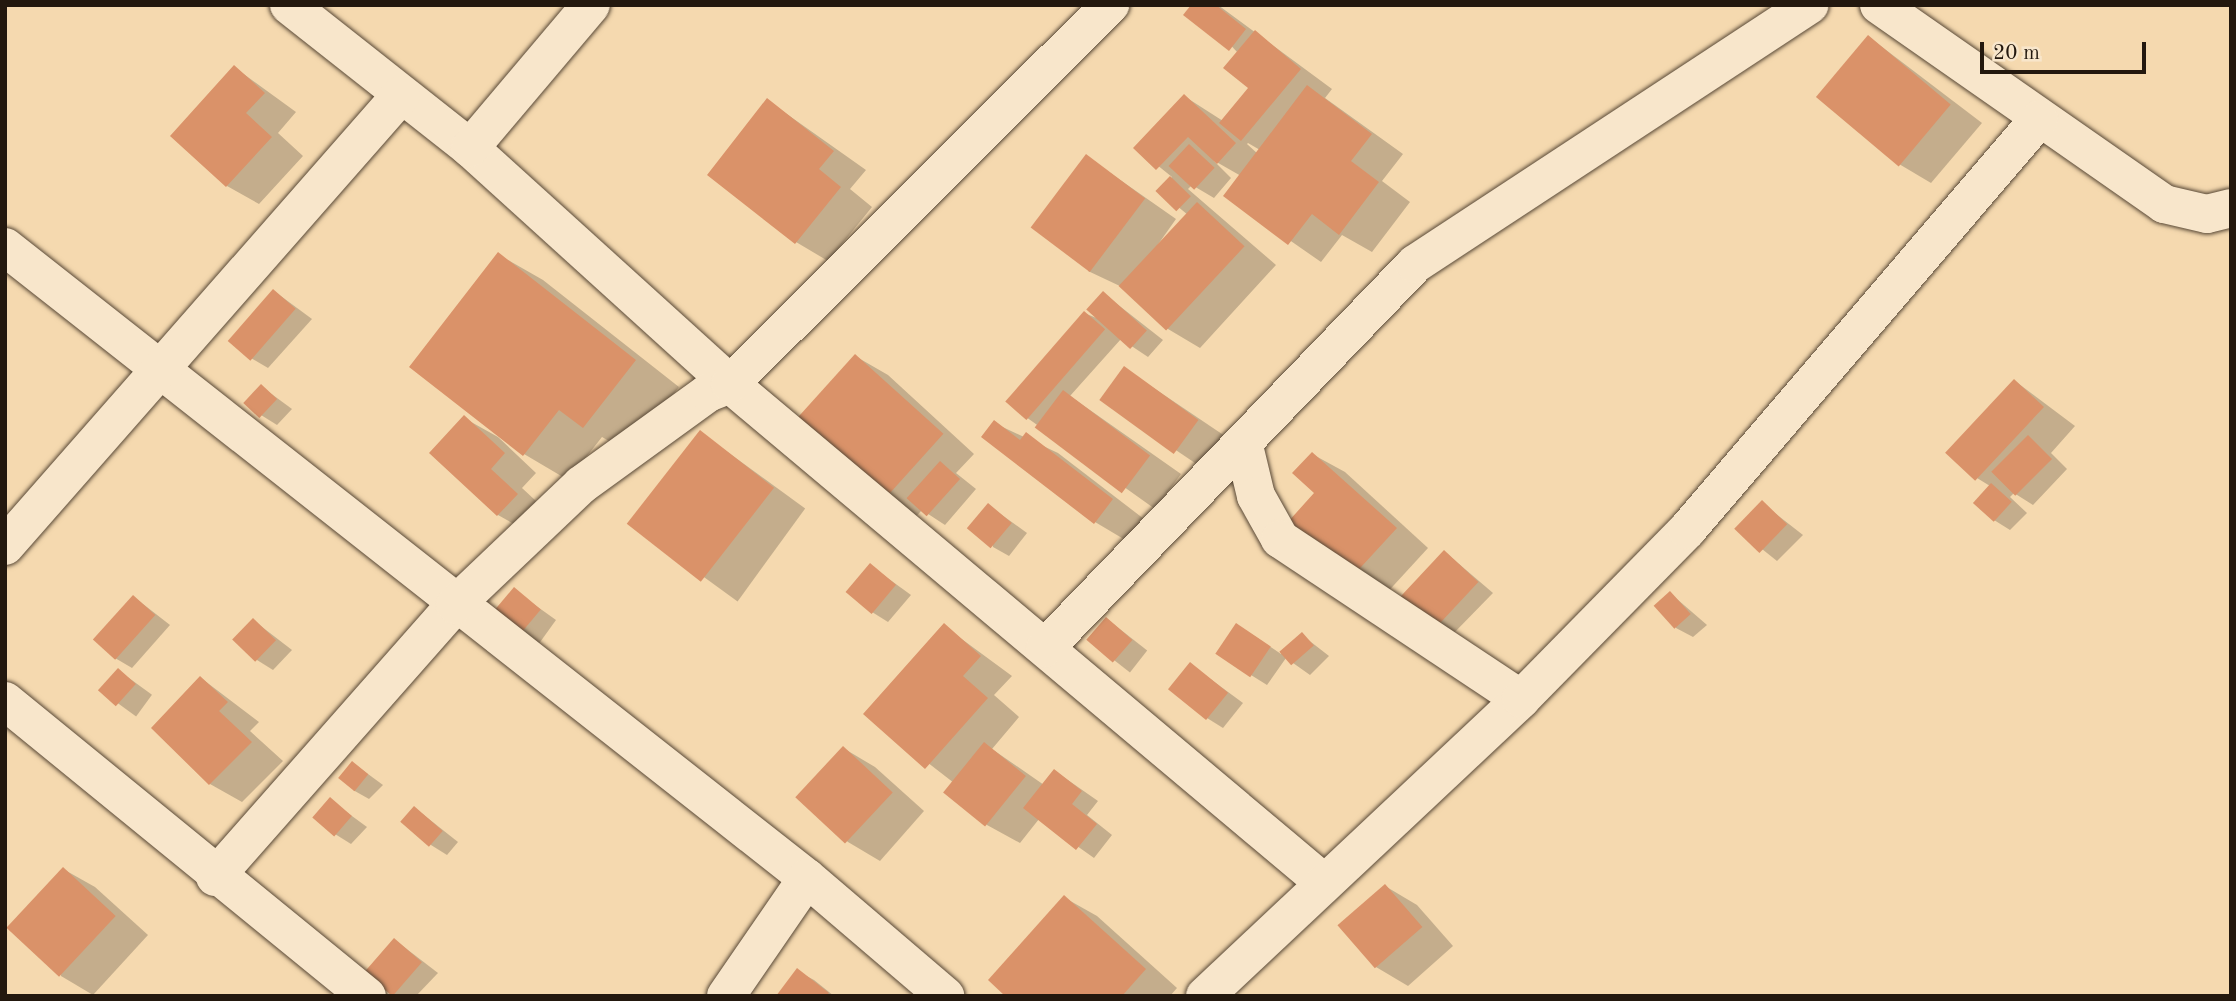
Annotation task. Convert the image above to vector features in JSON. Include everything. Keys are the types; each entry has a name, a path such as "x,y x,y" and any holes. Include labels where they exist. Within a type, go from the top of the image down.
{"street":[{"path":"289,5 470,148 730,384 1322,882"},
{"path":"470,148 591,5"},
{"path":"215,877 455,605 581,485 708,393 730,384 1110,5"},
{"path":"1045,648 1244,446 1415,264 1809,5"},
{"path":"1879,5 2164,204 2207,214 2231,208"},
{"path":"5,546 161,372 401,95"},
{"path":"1205,996 1322,882 1521,699 1687,530 2039,119"},
{"path":"5,247 455,605 807,878 945,996"},
{"path":"1244,446 1256,496 1280,539 1521,699"},
{"path":"5,701 215,877 367,996"},
{"path":"726,996 807,878"}],"building":[{"path":"1191,5 1216,5 1246,29 1229,51 1183,15"},
{"path":"1255,30 1301,69 1241,141 1219,123 1248,88 1223,68"},
{"path":"1868,35 1951,104 1899,166 1816,97"},
{"path":"234,65 265,93 246,113 272,137 226,187 170,136"},
{"path":"1307,85 1372,134 1351,161 1379,182 1339,235 1312,214 1288,245 1223,196"},
{"path":"1184,94 1236,143 1217,164 1188,137 1156,170 1133,148"},
{"path":"767,98 834,151 819,169 841,187 795,244 707,175"},
{"path":"1189,144 1215,168 1194,190 1169,166"},
{"path":"1086,154 1145,199 1090,272 1031,227"},
{"path":"1170,176 1191,196 1176,211 1155,191"},
{"path":"1197,202 1245,246 1166,330 1119,286"},
{"path":"498,252 636,360 583,428 559,410 523,456 409,367"},
{"path":"273,289 296,309 250,361 228,341"},
{"path":"1103,291 1147,330 1130,349 1086,310"},
{"path":"1084,311 1105,329 1026,420 1005,402"},
{"path":"855,354 943,434 880,504 791,425"},
{"path":"1124,366 1198,420 1174,454 1099,400"},
{"path":"2014,379 2044,407 1975,481 1945,453"},
{"path":"261,384 277,399 259,418 243,403"},
{"path":"1063,390 1150,456 1122,493 1035,428"},
{"path":"464,415 505,453 491,469 518,494 497,516 429,453"},
{"path":"994,420 1020,440 1026,432 1113,499 1094,524 981,437"},
{"path":"700,430 774,488 701,582 627,524"},
{"path":"2028,435 2052,459 2015,496 1991,472"},
{"path":"1312,452 1397,528 1350,579 1287,523 1314,493 1292,473"},
{"path":"940,461 960,479 927,516 907,498"},
{"path":"1991,483 2012,502 1994,522 1973,503"},
{"path":"1762,500 1787,524 1759,553 1734,529"},
{"path":"988,503 1012,523 991,548 967,528"},
{"path":"1444,550 1478,582 1435,629 1400,597"},
{"path":"870,563 896,585 872,614 846,592"},
{"path":"514,587 541,609 518,637 491,615"},
{"path":"1670,591 1691,614 1674,629 1654,606"},
{"path":"133,595 155,615 115,660 93,640"},
{"path":"1106,617 1132,640 1113,663 1086,640"},
{"path":"253,618 276,640 255,662 232,640"},
{"path":"944,623 981,656 963,676 988,698 925,769 863,714"},
{"path":"1236,623 1271,646 1250,677 1215,654"},
{"path":"1302,632 1314,646 1291,665 1279,652"},
{"path":"1190,662 1228,693 1206,720 1168,689"},
{"path":"118,668 136,684 116,706 98,690"},
{"path":"200,676 228,702 219,711 252,742 209,785 151,728"},
{"path":"984,742 1026,776 985,826 943,793"},
{"path":"843,746 893,792 845,844 795,797"},
{"path":"352,761 368,774 354,791 338,778"},
{"path":"1054,769 1082,791 1072,804 1097,824 1076,850 1023,808"},
{"path":"330,797 352,816 334,836 312,817"},
{"path":"414,806 443,831 429,847 400,822"},
{"path":"63,867 116,916 59,977 6,928"},
{"path":"1385,884 1422,927 1375,968 1337,925"},
{"path":"1064,895 1146,969 1122,996 1005,996 988,980"},
{"path":"394,938 422,962 393,996 364,972"},
{"path":"797,968 829,993 826,996 776,996"}]}
